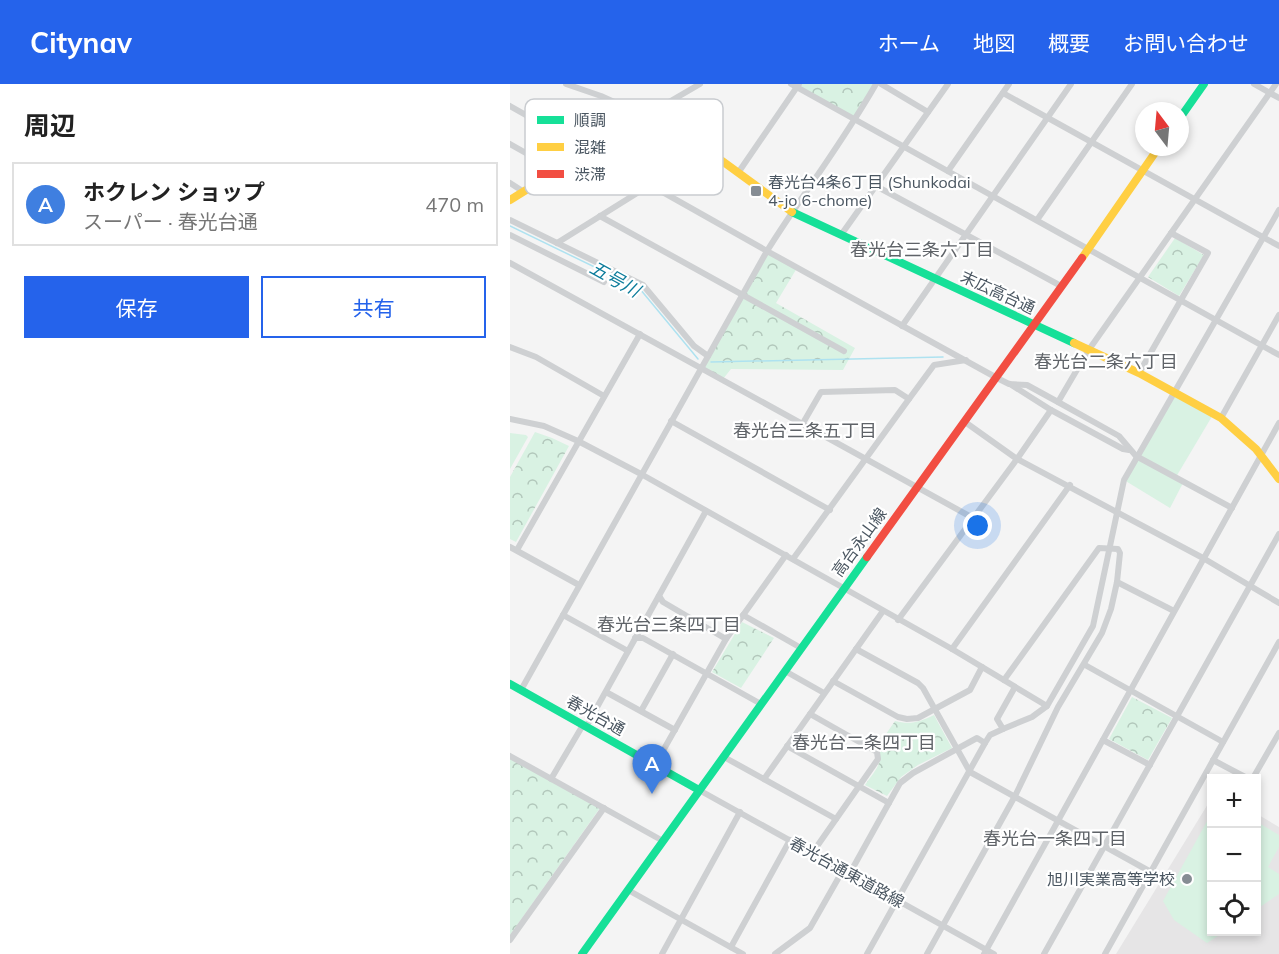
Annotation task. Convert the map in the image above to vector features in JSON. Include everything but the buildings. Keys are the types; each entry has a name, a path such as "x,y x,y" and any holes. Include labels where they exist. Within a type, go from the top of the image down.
{"street":[{"path":"566,84 583,87 610,99"},
{"path":"673,99 698,84"},
{"path":"521,690 767,251 791,212 856,120 876,84"},
{"path":"881,84 928,112"},
{"path":"841,235 948,84"},
{"path":"948,171 1009,84"},
{"path":"902,326 1071,84"},
{"path":"1037,220 1132,84"},
{"path":"1189,105 1204,84"},
{"path":"1254,84 1279,98"},
{"path":"1058,402 1088,351 1276,84"},
{"path":"738,172 796,85 1279,355"},
{"path":"1003,93 1279,246"},
{"path":"510,106 525,115"},
{"path":"510,144 525,152"},
{"name":"高台永山線","path":"582,954 1035,326 1153,156"},
{"name":"末広高台通","path":"723,161 791,212 1139,374 1221,418 1261,455 1279,478"},
{"path":"510,183 524,192 510,200"},
{"path":"876,186 1061,286"},
{"path":"557,243 634,195"},
{"path":"668,195 997,378 1010,384 1027,385 1058,402 1119,436 1136,456 1232,508"},
{"path":"867,954 990,735 1032,717 1047,706 1093,626 1124,480 1279,210"},
{"path":"600,216 844,351"},
{"path":"510,220 642,285 694,346 708,356"},
{"path":"1139,374 1208,253 1171,233"},
{"path":"510,235 604,282"},
{"path":"510,263 973,518"},
{"path":"1221,418 1279,315"},
{"path":"517,550 640,334"},
{"path":"510,347 536,357 604,396"},
{"path":"793,559 934,365 966,360"},
{"path":"1010,384 1011,387 1051,410 1130,451"},
{"path":"803,423 821,392 895,390 909,399"},
{"path":"898,620 1051,410"},
{"path":"510,419 544,426 641,474 1047,706"},
{"path":"671,421 830,510"},
{"path":"965,422 1017,459 1070,485 1203,558 1279,603"},
{"path":"985,952 1279,423"},
{"path":"952,650 1070,485"},
{"path":"551,779 606,692 706,511"},
{"path":"1044,954 1279,534"},
{"path":"510,547 579,585"},
{"path":"927,954 1015,796 1058,707 1102,633 1111,609 1117,582 1120,554 1118,549 1099,548 1004,680"},
{"path":"655,765 726,639 786,555"},
{"path":"1117,582 1174,611"},
{"path":"659,596 663,602 726,639"},
{"path":"764,779 883,611"},
{"path":"563,615 628,651"},
{"path":"743,615 801,648"},
{"path":"635,638 644,638 761,704"},
{"path":"1105,954 1223,742 1277,652 1279,642"},
{"path":"856,649 918,683 936,709 970,772 1150,872"},
{"path":"641,711 673,654"},
{"path":"1085,665 1223,742"},
{"path":"833,681 897,717 908,719 918,718 970,690 982,667"},
{"path":"785,671 824,693"},
{"name":"春光台通","path":"510,684 699,790"},
{"path":"1003,729 997,719 1016,687"},
{"path":"606,692 675,730"},
{"path":"810,714 877,753 878,759 813,852"},
{"path":"1256,774 1278,735"},
{"path":"850,873 900,783 913,773 977,738 985,743"},
{"path":"1103,740 1150,765"},
{"path":"787,746 889,803"},
{"path":"510,756 663,841"},
{"path":"724,757 836,819"},
{"path":"1213,760 1239,774"},
{"name":"春光台通東道路線","path":"699,790 943,925 985,952 994,954"},
{"path":"510,940 604,808"},
{"path":"662,954 740,812"},
{"path":"730,947 790,840"},
{"path":"776,954 810,927 843,870"},
{"path":"628,890 743,954"}],"shaded area":[{"name":"旭川実業高等学校","path":"1207,806 1207,936 1261,936 1261,816 1279,827 1279,954 1116,954"}],"green space":[{"path":"799,84 876,84 856,120 797,88"},
{"path":"1175,238 1204,255 1179,296 1148,277"},
{"path":"767,251 797,268 776,303 855,348 843,370 731,369 723,379 701,368"},
{"path":"1175,392 1214,413 1176,477 1184,481 1170,508 1124,480"},
{"path":"535,432 569,446 516,542 510,539 510,477"},
{"path":"510,433 528,437 510,469"},
{"path":"742,622 774,638 741,688 712,672"},
{"path":"1132,697 1172,718 1148,760 1109,739"},
{"path":"934,715 952,748 918,765 901,777 887,796 865,785 879,762 877,747 895,721 915,722"},
{"path":"510,758 600,808 510,935"},
{"path":"1207,821 1207,936 1218,936 1207,943 1174,920 1163,901"},
{"path":"1261,824 1279,835 1279,847 1268,867 1279,874 1279,894 1261,906"}],"waterway":[{"name":"五号川","path":"510,226 640,289 698,359"},
{"name":"五号川","path":"711,362 943,357"}],"traffic: fast":[{"path":"1189,105 1204,84"},
{"path":"792,212 1074,343"},
{"path":"582,954 867,557"},
{"path":"510,684 699,790"}],"traffic: slow":[{"path":"1082,258 1153,156"},
{"path":"723,162 792,212"},
{"path":"510,200 525,191"},
{"path":"1074,343 1139,373 1221,418 1256,449 1279,479"}],"traffic: jam":[{"path":"867,557 1082,258"}],"place":[{"name":"春光台4条6丁目 (Shunkodai 4-jo 6-chome)","path":"756,191"},
{"name":"ホクレン ショップ","path":"652,794"},
{"name":"旭川実業高等学校","path":"1187,879"}],"district":[{"name":"春光台三条六丁目","path":"922,249"},
{"name":"春光台二条六丁目","path":"1106,361"},
{"name":"春光台三条五丁目","path":"805,430"},
{"name":"春光台三条四丁目","path":"669,624"},
{"name":"春光台二条四丁目","path":"864,742"},
{"name":"春光台一条四丁目","path":"1055,838"}]}
